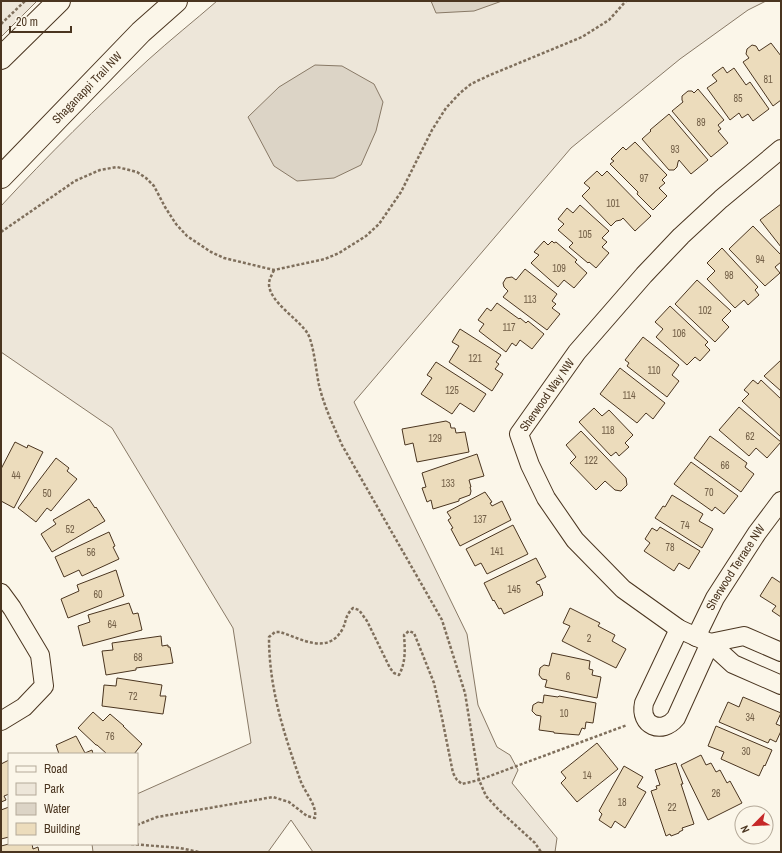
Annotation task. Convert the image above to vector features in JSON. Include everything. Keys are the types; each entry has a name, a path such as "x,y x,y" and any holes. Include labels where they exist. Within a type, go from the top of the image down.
{"main road":[{"path":"1,58 59,1"},
{"name":"Shaganappi Trail NW","path":"1,177 141,32 176,1"}],"street":[{"name":"Sherwood Way NW","path":"781,149 721,199 681,236 644,275 577,352 519,434 530,465 546,498 575,540 623,589 679,629 703,640 733,664 781,685"},
{"name":"Sherwood Terrace NW","path":"645,718 653,726 660,728 672,723 676,718 703,640 715,598 757,533 781,501"},
{"path":"1,593 12,608 40,655 44,686 24,707 1,721"},
{"path":"645,718 643,714 644,703 679,629"},
{"path":"703,640 744,636 781,652"}],"path":[{"path":"1,24 25,1"},
{"path":"1,232 75,182 100,170 117,166 137,172 146,178 154,186 176,224 187,236 197,244 224,258 274,270 325,259 339,253 366,236 379,224 401,192 432,130 446,108 460,93 471,84 490,75 582,37 609,20 626,1"},
{"path":"274,270 269,286 276,300 297,321 309,337 323,401 342,445 442,620 465,693 479,780 486,796 535,843 541,852"},
{"path":"138,825 157,817 274,797 289,802 307,816 315,818 315,809 302,784 282,726 274,695 269,637 275,632 280,632 316,644 326,644 334,639 343,629 347,614 353,608 359,610 367,621 394,674 399,675 403,667 405,654 404,635 409,631 414,634 434,684 453,773 462,784 479,780 645,718"},
{"path":"138,845 180,848 198,852"}],"green space":[{"path":"1,1 37,1 1,37"},
{"path":"217,1 766,1 748,10 680,59 571,148 354,402 467,634 478,705 497,747 510,755 518,770 512,783 557,838 555,852 313,852 291,820 268,852 93,852 92,845 138,845 138,794 251,743 233,628 112,428 1,352 1,206 110,95"}],"water":[{"path":"431,1 502,1 474,11 436,13"},
{"path":"315,65 342,66 374,84 383,102 376,131 361,165 334,178 297,181 274,166 248,117 279,87"}],"building":[{"path":"771,43 781,56 781,100 773,106 743,62 749,58 746,54 747,49 752,45 756,46 759,51"},
{"path":"723,67 727,73 734,68 746,85 750,82 769,109 753,121 748,114 742,118 739,113 730,120 707,88 717,81 712,75"},
{"path":"698,89 724,120 718,125 721,129 718,131 728,143 711,157 672,111 683,102 682,96 688,91 692,91 694,93"},
{"path":"669,114 708,160 691,174 679,160 677,167 674,170 669,170 642,139"},
{"path":"635,142 667,175 662,180 665,183 659,188 667,196 653,210 637,194 638,192 610,164 614,161 611,159 623,147 626,150"},
{"path":"597,171 602,176 607,171 651,216 635,231 623,218 616,221 611,226 582,196 590,188 584,183"},
{"path":"781,204 781,247 760,220"},
{"path":"580,205 609,231 602,238 607,242 602,247 609,253 596,268 569,247 573,243 558,230 564,224 558,219 567,208 573,213"},
{"path":"753,226 781,255 781,262 775,267 780,273 765,286 729,249"},
{"path":"544,241 548,245 552,241 554,243 556,242 577,260 575,262 587,273 574,288 564,280 558,287 531,263 539,255 534,252"},
{"path":"722,248 758,287 755,290 759,295 748,305 744,300 735,308 707,279 715,271 707,263"},
{"path":"525,269 557,294 552,301 556,304 552,308 560,314 547,330 503,297 508,291 504,287 503,283 506,278 512,277 516,280"},
{"path":"697,280 731,311 722,320 729,327 715,342 675,304"},
{"path":"497,303 519,319 520,318 526,323 528,321 544,334 532,349 520,340 516,346 512,343 506,352 479,331 484,324 478,320 487,308 491,311"},
{"path":"670,306 708,342 705,345 710,350 700,361 695,357 687,365 656,337 663,329 655,322"},
{"path":"460,329 501,355 496,362 499,364 495,369 503,374 492,391 449,362 459,346 452,342"},
{"path":"643,337 679,365 672,375 679,381 667,397 627,366 629,363 625,360"},
{"path":"781,360 781,391 764,376"},
{"path":"436,362 486,394 474,412 460,403 452,414 421,394 432,378 427,375"},
{"path":"620,368 665,403 653,419 646,413 637,423 600,394"},
{"path":"753,380 758,384 761,380 781,399 781,437 742,401 749,394 744,390"},
{"path":"739,407 781,442 767,458 756,448 749,456 719,430"},
{"path":"594,408 602,416 609,410 633,435 625,443 629,447 619,456 616,452 611,456 579,422"},
{"path":"446,421 450,423 451,428 455,428 456,433 465,432 469,452 417,462 413,443 405,445 402,429"},
{"path":"581,431 626,478 627,485 621,491 615,490 605,481 596,490 570,463 576,457 566,445"},
{"path":"710,436 747,463 745,467 754,474 741,492 694,458"},
{"path":"15,442 27,448 28,445 43,452 14,508 1,501 1,469"},
{"path":"477,454 484,476 469,480 471,487 470,495 459,499 459,501 433,509 431,500 427,502 422,488 426,487 422,473"},
{"path":"56,458 69,468 67,471 77,479 51,511 47,508 36,522 18,508"},
{"path":"691,462 738,496 724,514 715,507 712,511 674,484"},
{"path":"485,492 492,502 490,503 492,506 502,501 511,520 460,546 451,529 453,528 448,520 451,518 447,512"},
{"path":"672,495 703,514 699,521 713,529 702,548 655,518 663,506 665,507"},
{"path":"89,499 105,521 52,552 41,534 56,524 53,520"},
{"path":"513,525 528,554 487,574 481,563 475,566 466,549"},
{"path":"660,527 700,551 689,569 679,563 674,571 644,551 650,543 645,539 652,528 657,531"},
{"path":"109,532 115,546 113,547 119,559 82,576 79,570 64,577 55,557"},
{"path":"536,558 546,577 536,582 538,585 539,584 543,595 504,614 501,608 499,609 494,600 493,601 484,583"},
{"path":"116,570 124,596 68,618 61,599 79,591 77,585"},
{"path":"772,577 781,583 781,617 772,611 776,606 760,596"},
{"path":"129,603 133,614 138,613 142,630 83,646 78,626 90,622 88,615"},
{"path":"570,608 600,623 598,626 615,635 612,641 626,649 616,668 562,641 570,626 563,623"},
{"path":"161,636 162,646 168,645 168,647 170,647 173,663 136,668 136,670 106,675 102,651 113,650 112,643"},
{"path":"552,653 590,661 589,669 593,670 592,675 601,677 597,698 545,687 547,680 542,679 539,675 540,668 544,665 549,666"},
{"path":"117,678 162,685 160,696 166,696 163,714 102,706 104,685 116,686"},
{"path":"544,695 559,696 596,703 593,723 586,722 585,729 582,728 579,735 539,730 541,716 536,715 532,711 533,705 538,702 543,703"},
{"path":"743,697 781,713 776,724 781,726 781,731 776,742 770,739 768,743 719,722 728,702 739,707"},
{"path":"93,712 103,721 110,714 142,744 135,753 106,753 78,728"},
{"path":"716,726 772,750 759,776 721,759 724,752 708,746"},
{"path":"76,736 85,753 59,753 56,745"},
{"path":"597,743 618,769 577,802 561,783 566,778 561,772"},
{"path":"92,750 93,753 85,753"},
{"path":"701,755 706,765 711,763 716,772 720,770 727,783 730,781 742,803 734,805 734,807 708,820 681,765"},
{"path":"8,760 8,794 4,796 6,800 1,802 1,764"},
{"path":"676,763 694,824 682,828 683,830 679,833 666,836 651,791 657,789 656,786 660,785 655,770"},
{"path":"624,766 643,777 637,787 646,792 625,828 615,821 611,828 599,820 602,814 599,811"},
{"path":"8,807 8,837 1,839 1,810"},
{"path":"8,844 32,845 33,849 38,847 39,852 1,852 1,846"}]}
